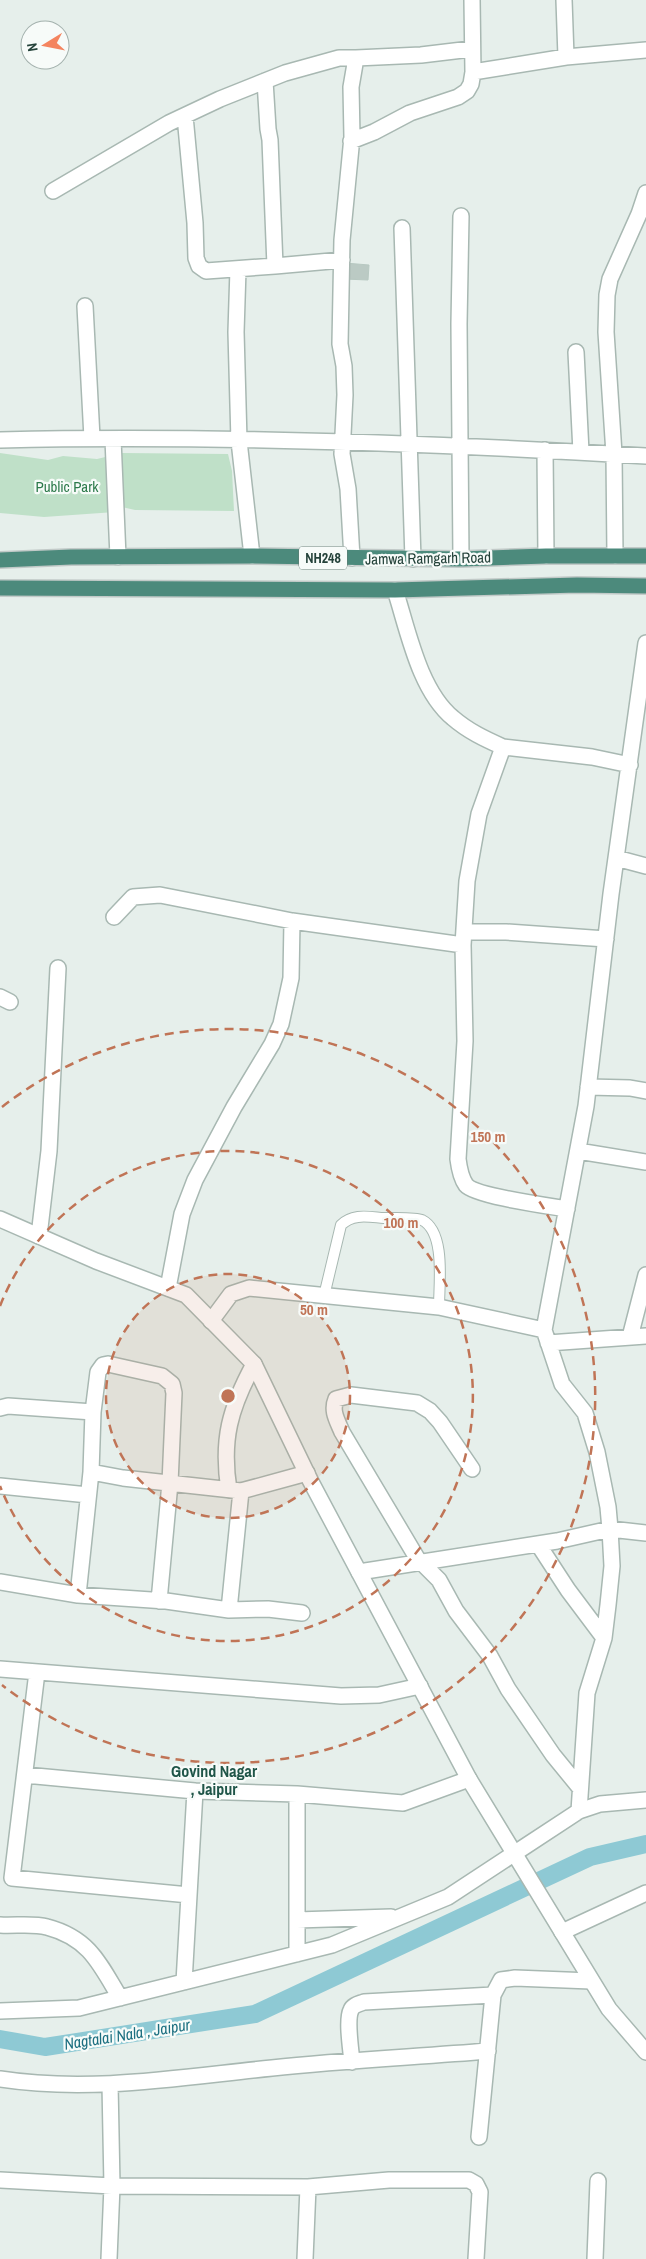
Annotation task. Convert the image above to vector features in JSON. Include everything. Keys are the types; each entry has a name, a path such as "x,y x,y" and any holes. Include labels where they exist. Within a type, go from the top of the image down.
{"highway":[{"name":"Jamwa Ramgarh Road","path":"0,560 252,556 412,559 646,556"},
{"name":"Jamwa Ramgarh Road","path":"0,588 394,590 577,585 646,586"}],"street":[{"path":"351,141 374,132 410,113 458,97 467,91 471,84 473,72 471,49 472,0"},
{"path":"564,0 566,57"},
{"path":"53,191 185,116 285,73 339,58 422,55 471,49"},
{"path":"473,72 566,57 646,50"},
{"path":"352,558 348,489 342,454 345,395 340,344 342,260 351,141 351,87 356,58"},
{"path":"266,81 275,266"},
{"path":"185,116 194,205 196,258 199,266 206,271 342,260"},
{"path":"615,556 614,454 606,332 608,295 610,279 646,196"},
{"path":"461,216 461,559"},
{"path":"402,228 412,559"},
{"path":"238,269 236,332 239,441 252,556"},
{"path":"85,306 92,438"},
{"path":"576,352 581,452"},
{"path":"0,440 114,438 342,441 646,456"},
{"path":"114,438 118,557"},
{"path":"545,450 546,556"},
{"path":"394,590 421,671 433,695 452,717 480,737 503,747 592,758 630,765"},
{"path":"579,1811 587,1693 604,1638 612,1566 610,1529 608,1507 597,1452 585,1413 562,1384 546,1337 588,1086 616,858 646,643"},
{"path":"503,747 479,814 467,881 463,938 465,1041 458,1159 461,1173 467,1186 483,1194 567,1209"},
{"path":"616,858 646,866"},
{"path":"114,917 133,897 160,895 292,921 463,938 516,933 606,939"},
{"path":"168,1288 182,1214 195,1180 234,1107 272,1044 281,1024 291,978 292,921"},
{"path":"39,1236 49,1152 58,968"},
{"path":"588,1086 630,1088 646,1091"},
{"path":"578,1151 646,1162"},
{"path":"0,1219 96,1261 186,1295 254,1364 307,1473 469,1780 609,2009 645,2050"},
{"path":"630,1337 646,1275"},
{"path":"211,1321 225,1300 238,1290 266,1288 324,1296 439,1307 546,1337 646,1336"},
{"path":"78,1595 91,1472 93,1412 98,1372 103,1365 108,1364 162,1376 172,1384 174,1393 170,1483 159,1601"},
{"path":"229,1610 235,1490 225,1464 226,1437 239,1391 254,1364"},
{"path":"472,1469 440,1422 430,1411 417,1403 351,1395 336,1399 334,1414 346,1440 421,1562 439,1580 456,1611 490,1656 508,1689 553,1754 580,1788"},
{"path":"0,1408 8,1406 93,1412"},
{"path":"91,1472 235,1490 307,1473"},
{"path":"0,1486 88,1495"},
{"path":"359,1572 538,1544 610,1529 646,1533"},
{"path":"538,1544 568,1590 604,1638"},
{"path":"0,1582 78,1595 159,1601 229,1610 268,1610 302,1613"},
{"path":"0,1669 341,1696 379,1695 420,1686"},
{"path":"37,1672 24,1775 6,1878 189,1895"},
{"path":"24,1775 194,1791 297,1794 402,1803 469,1780"},
{"path":"184,1982 194,1791"},
{"path":"297,1794 297,1954"},
{"path":"0,2010 80,2008 332,1945 448,1897 579,1811 600,1804 646,1800"},
{"path":"562,1932 646,1893"},
{"path":"297,1920 401,1917"},
{"path":"0,1925 46,1926 72,1937 89,1949 120,1998"},
{"path":"479,2137 493,1995 501,1980 515,1978 591,1981"},
{"path":"352,2062 350,2017 351,2009 355,2005 364,2002 493,1995"},
{"path":"0,2079 20,2082 110,2084 284,2066 488,2051"},
{"path":"108,2259 112,2186 110,2084"},
{"path":"0,2180 112,2186 308,2187 389,2180 469,2180 476,2184 480,2192 476,2259"},
{"path":"595,2259 598,2181"},
{"path":"305,2259 308,2187"}],"lane":[{"path":"324,1296 341,1225 346,1219 360,1216 422,1220 431,1228 438,1241 439,1307"}],"green space":[{"name":"Public Park","path":"0,453 48,460 63,456 97,459 122,453 228,454 232,471 234,511 135,510 122,507 115,512 44,517 0,513"}],"building":[{"path":"345,263 369,265 368,280 344,279"}],"waterway":[{"name":"Nagtalai Nala , Jaipur","path":"0,2039 45,2047 255,2014 590,1857 646,1844"}],"district":[{"name":"Govind Nagar , Jaipur","path":"214,1780"}]}
